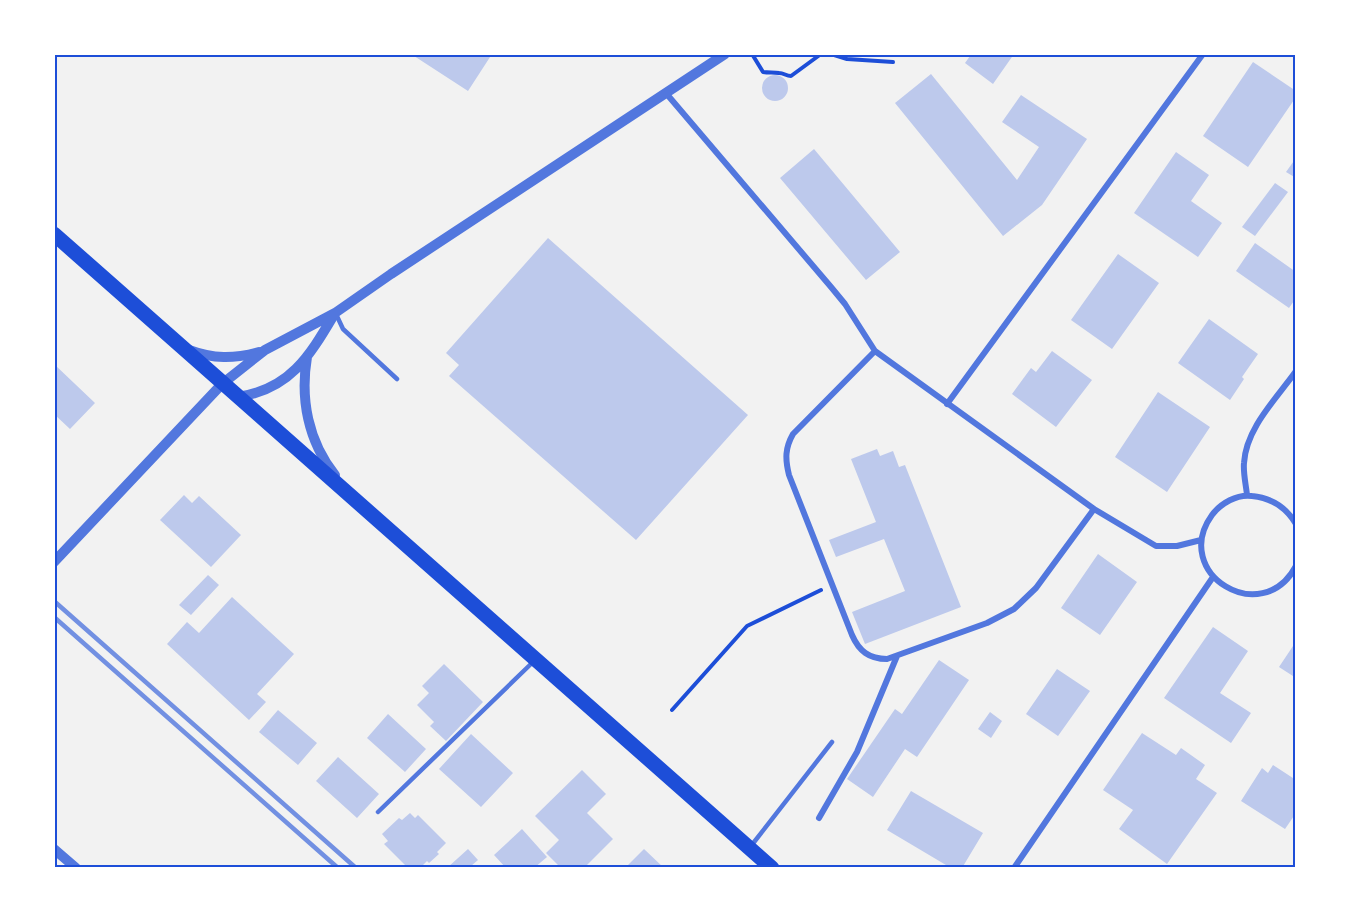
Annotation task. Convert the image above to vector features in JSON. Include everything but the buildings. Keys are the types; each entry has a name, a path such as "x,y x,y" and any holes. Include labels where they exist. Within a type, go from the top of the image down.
{"main road":[{"path":"54,234 772,868"}],"street":[{"path":"57,558 222,384 265,350 335,313 725,54"},
{"path":"947,404 1203,54"},
{"path":"665,93 845,304 875,351 1094,509 1156,546 1177,546 1201,540"},
{"path":"238,396 257,393 272,387 293,373 307,357 335,313"},
{"path":"180,346 216,358 241,356 265,350"},
{"path":"875,351 801,425 786,449 789,475 852,635 866,654 879,659 897,656 987,623 1014,609 1036,588 1094,509"},
{"path":"307,357 304,395 312,435 318,452 354,499"},
{"path":"1247,495 1244,467 1249,440 1296,371"},
{"path":"1296,525 1291,514 1278,503 1263,497 1247,495 1230,500 1216,509 1206,524 1201,540 1205,566 1213,577 1231,590 1252,595 1267,592 1281,585 1292,574 1296,566"},
{"path":"1014,868 1213,577"},
{"path":"819,818 857,752 897,656"},
{"path":"54,849 76,868"}],"lane":[{"path":"335,313 343,329 397,379"},
{"path":"378,812 536,659"},
{"path":"750,848 832,742"}],"path":[{"path":"752,54 763,72 776,72 787,76 791,76 820,54"},
{"path":"831,54 847,58 893,62"},
{"path":"672,710 747,626 832,584"}],"railway":[{"path":"54,601 356,868"},
{"path":"54,617 338,868"}]}
